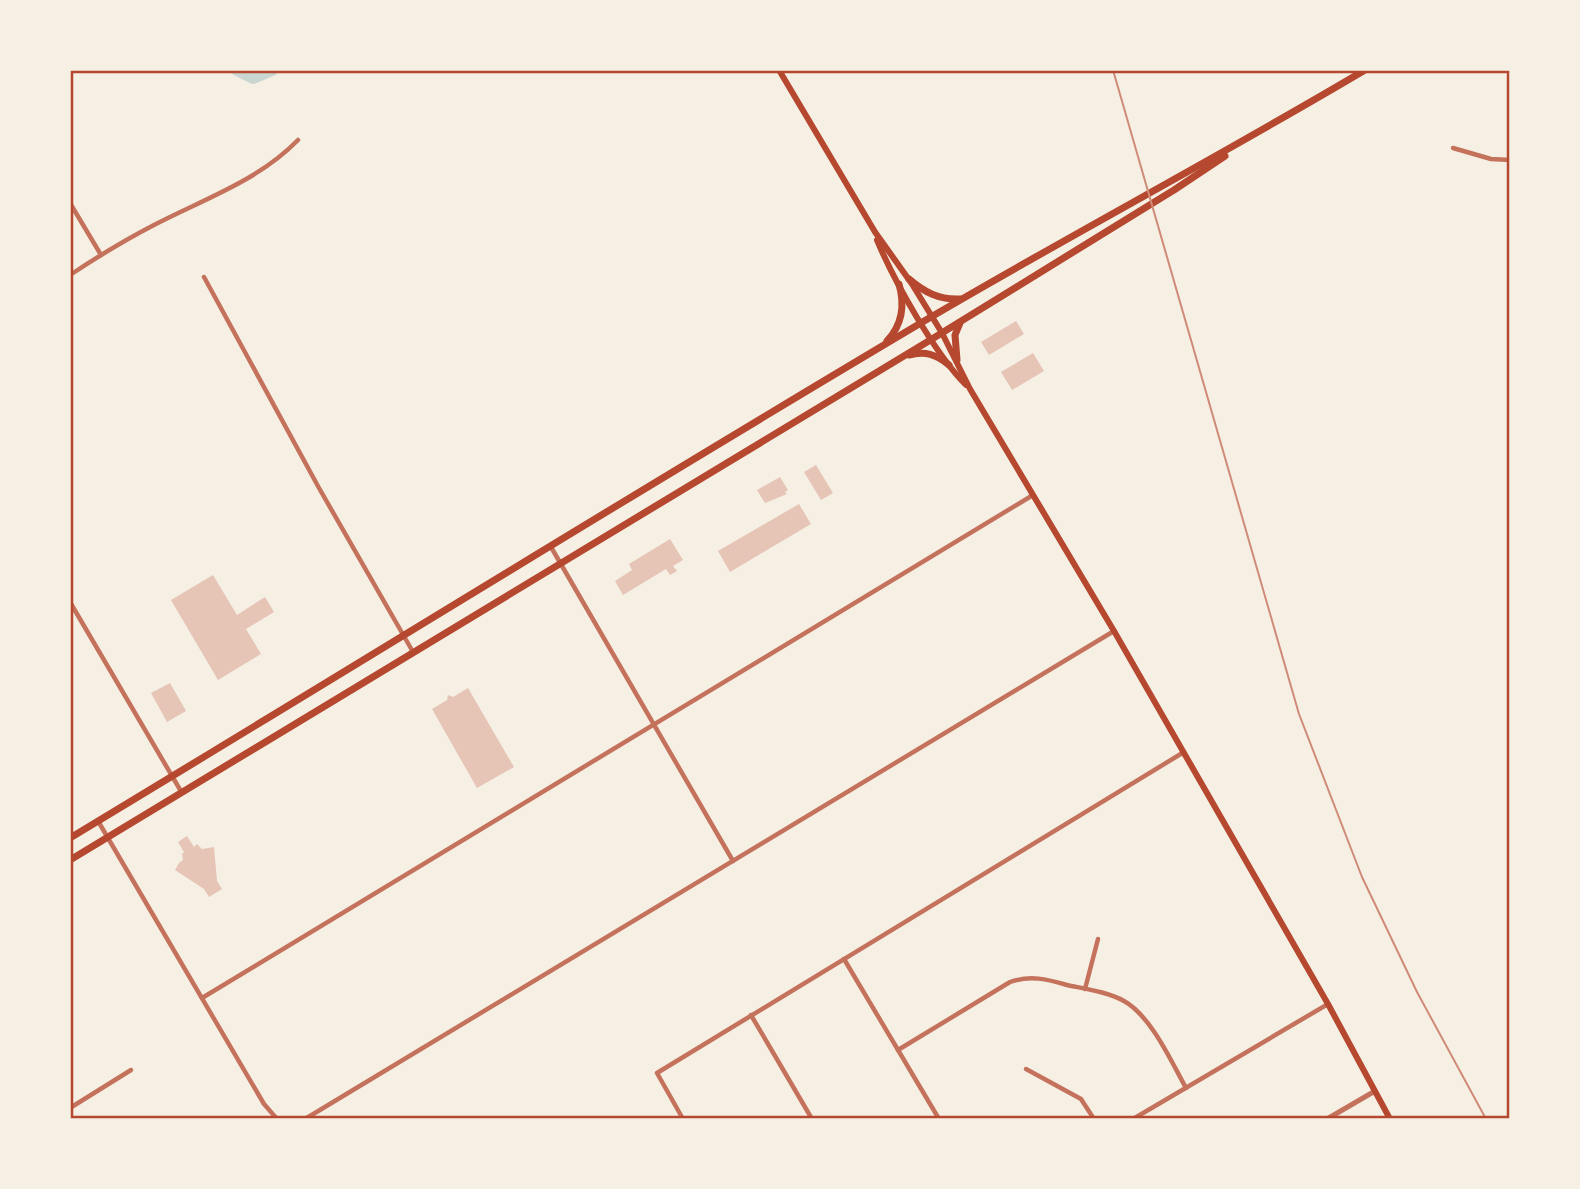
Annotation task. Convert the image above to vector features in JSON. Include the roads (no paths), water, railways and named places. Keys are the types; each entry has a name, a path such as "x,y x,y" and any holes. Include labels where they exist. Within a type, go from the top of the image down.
{"main road":[{"path":"779,70 875,232 909,279 942,333 970,388 1114,631 1328,1004 1390,1119"},
{"path":"70,860 902,358 1174,190 1258,134 1365,70"},
{"path":"70,838 881,347 1171,180 1258,134"},
{"path":"875,232 899,284 948,365"},
{"path":"909,279 933,296 964,299"},
{"path":"881,347 895,332 902,315 903,302 899,284"},
{"path":"957,360 956,330 965,318"},
{"path":"902,358 926,353 936,356 970,388"}],"street":[{"path":"70,275 155,225 228,190 281,158 298,140"},
{"path":"1453,148 1491,159 1510,160"},
{"path":"70,203 101,255"},
{"path":"204,277 413,653"},
{"path":"202,998 1034,495"},
{"path":"551,547 733,861"},
{"path":"70,602 182,793"},
{"path":"305,1119 1114,631"},
{"path":"683,1119 657,1073 1184,752"},
{"path":"98,821 264,1104 277,1119"},
{"path":"1085,989 1098,939"},
{"path":"844,959 939,1119"},
{"path":"898,1050 1015,980 1041,978 1121,999 1140,1013 1186,1088"},
{"path":"1133,1119 1328,1004"},
{"path":"751,1015 812,1119"},
{"path":"1026,1069 1078,1097 1094,1119"},
{"path":"70,1108 131,1070"},
{"path":"1327,1119 1375,1091"}],"waterway":[{"path":"237,70 253,78 272,70"}],"railway":[{"path":"1113,70 1299,714 1362,877 1417,992 1486,1119"}]}
